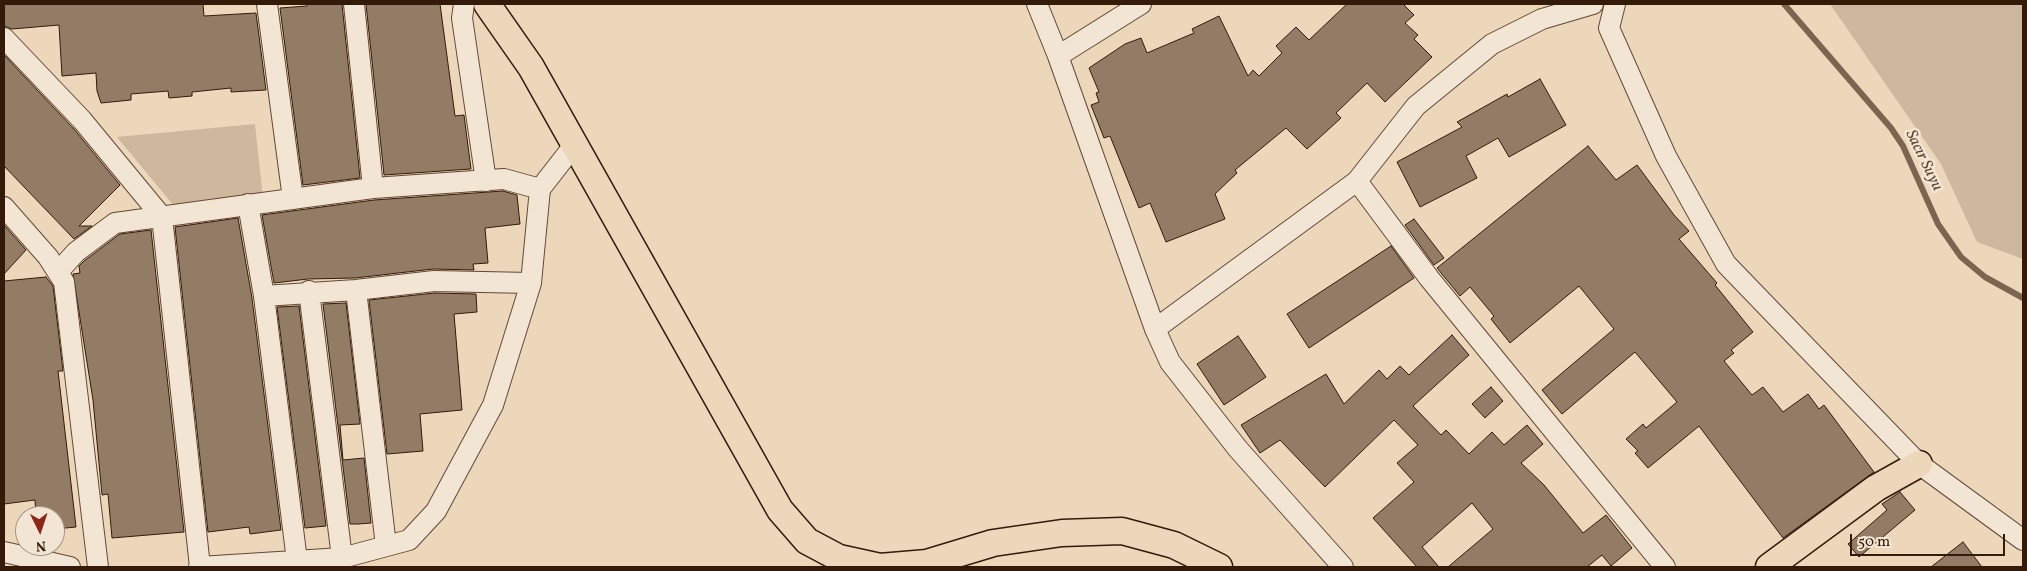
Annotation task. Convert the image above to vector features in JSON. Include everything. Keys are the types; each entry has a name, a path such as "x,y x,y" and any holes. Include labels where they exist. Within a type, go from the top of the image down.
{"main road":[{"path":"487,4 531,67 780,510 807,541 839,558 880,567 927,563 1003,542 1062,533 1122,531 1174,545 1219,567"},
{"path":"1769,567 1876,488 1919,464"}],"street":[{"path":"267,4 293,200"},
{"path":"354,4 373,188"},
{"path":"464,4 462,18 486,181"},
{"path":"1037,4 1058,56 1156,329 1170,362 1238,449 1343,567"},
{"path":"1058,56 1141,4"},
{"path":"1156,329 1357,181 1416,106 1492,44 1542,20 1593,4"},
{"path":"1615,4 1609,28 1666,156 1726,264 1919,464 2023,540"},
{"path":"4,38 82,120 162,217 200,567 342,558 408,540 436,511 493,405 531,283 540,189 574,144"},
{"path":"58,272 76,252 115,223 373,188 486,181 504,178 540,189"},
{"path":"1357,181 1429,278 1665,567"},
{"path":"248,204 264,296 297,561"},
{"path":"4,206 48,257 64,282 98,567"},
{"path":"264,296 309,291 356,290 434,281 531,283"},
{"path":"356,290 386,546"},
{"path":"309,291 342,558"},
{"path":"4,552 70,567"}],"shaded area":[{"path":"1830,4 2023,4 2023,259 1977,242 1941,164"},
{"path":"255,124 263,198 174,206 117,137"}],"building":[{"path":"4,4 203,4 204,16 256,13 266,90 231,92 231,88 192,92 192,96 169,98 168,91 131,94 131,100 101,103 97,91 96,73 62,76 59,25 12,29 4,26"},
{"path":"307,4 342,4 360,178 303,185 280,8 307,6"},
{"path":"366,4 440,4 455,116 464,115 471,169 384,175"},
{"path":"1347,4 1403,4 1414,15 1405,23 1418,35 1414,39 1432,57 1385,102 1367,83 1336,113 1341,118 1307,149 1286,128 1235,170 1237,173 1215,194 1225,219 1166,242 1150,203 1139,208 1110,136 1104,138 1091,105 1099,102 1096,93 1099,92 1089,68 1125,44 1141,38 1147,53 1194,33 1192,29 1219,16 1248,76 1253,70 1259,76 1282,53 1276,46 1296,27 1309,40"},
{"path":"4,55 73,128 120,185 79,226 92,226 74,239 4,166"},
{"path":"1540,79 1566,125 1509,157 1498,138 1466,156 1477,178 1420,207 1397,162 1462,127 1457,122 1507,94 1508,97"},
{"path":"1588,146 1616,180 1637,165 1674,215 1689,231 1679,239 1717,283 1715,285 1753,332 1731,350 1734,353 1724,361 1752,395 1763,387 1783,412 1808,394 1819,409 1824,405 1874,472 1783,538 1699,426 1648,468 1635,453 1638,451 1626,439 1643,424 1646,428 1677,402 1635,352 1562,414 1542,390 1614,329 1579,286 1510,343 1491,319 1494,316 1470,287 1460,296 1437,268"},
{"path":"503,191 517,195 520,224 485,228 488,263 473,264 474,270 433,269 355,278 308,279 274,283 262,215 374,200"},
{"path":"238,218 252,298 281,530 250,534 249,527 208,532 175,227"},
{"path":"1414,219 1444,258 1434,265 1405,225"},
{"path":"4,225 26,250 4,274"},
{"path":"151,230 184,532 112,538 108,494 102,495 93,400 73,274 80,273 79,266 84,261 120,234"},
{"path":"1391,246 1414,278 1309,348 1287,314"},
{"path":"46,277 53,286 63,371 58,371 76,527 65,528 65,506 35,506 35,500 4,504 4,281"},
{"path":"435,293 476,294 477,312 454,314 462,410 420,414 423,451 387,454 369,300"},
{"path":"346,303 360,424 340,425 343,460 364,458 371,523 350,524 323,304"},
{"path":"299,306 326,526 305,528 277,307"},
{"path":"1452,335 1469,355 1413,406 1441,435 1446,430 1469,454 1492,432 1504,445 1527,425 1543,444 1521,463 1544,485 1583,533 1606,515 1632,548 1611,566 1602,555 1587,567 1448,567 1493,529 1472,503 1422,547 1439,567 1417,567 1373,518 1414,482 1397,463 1418,445 1394,420 1325,487 1280,440 1260,453 1241,425 1326,374 1344,404 1379,370 1387,379 1400,366 1409,375"},
{"path":"1238,336 1266,377 1224,405 1197,364"},
{"path":"1491,387 1503,401 1485,418 1472,404"},
{"path":"1900,492 1915,510 1859,557 1848,544 1887,510 1882,504"},
{"path":"1963,542 1982,567 1931,567"}],"waterway":[{"name":"Sacır Suyu","path":"1784,4 1891,128 1903,146 1938,224 1961,257 1985,277 2023,298"}]}
